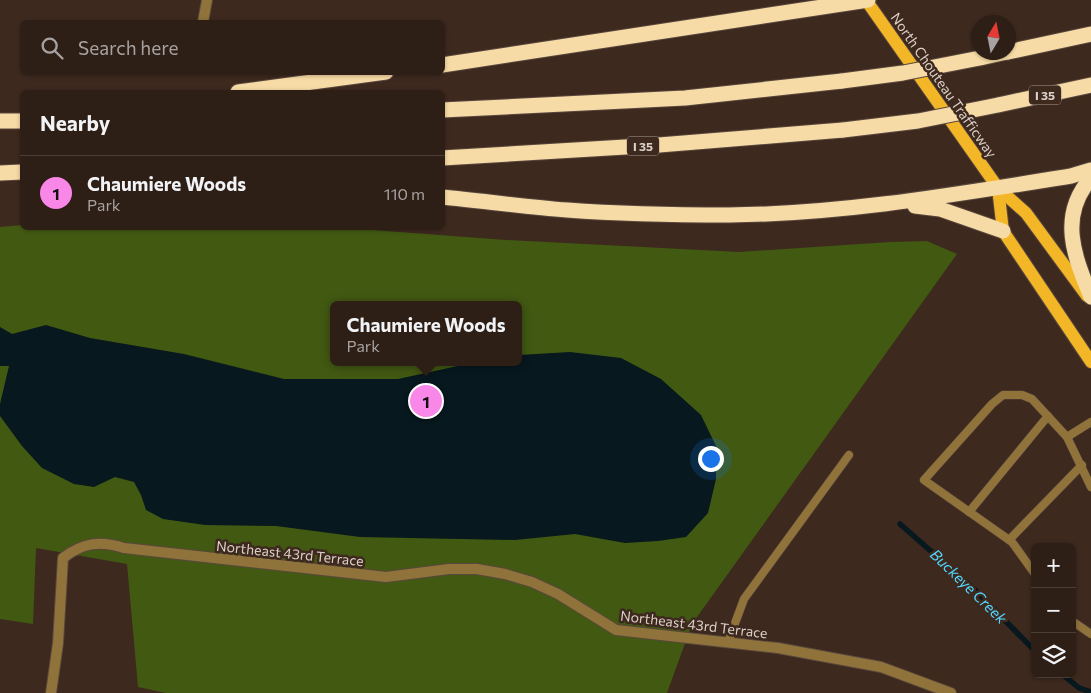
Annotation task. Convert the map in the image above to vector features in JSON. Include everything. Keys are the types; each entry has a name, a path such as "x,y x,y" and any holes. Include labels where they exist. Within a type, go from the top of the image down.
{"highway":[{"path":"766,16 793,0"},
{"path":"445,65 867,0"},
{"path":"1016,50 1091,34"},
{"path":"445,110 684,98 903,73 971,60"},
{"path":"253,90 364,75"},
{"name":"I 35","path":"445,158 658,145 843,130 918,121 1091,85"},
{"path":"0,121 20,121"},
{"path":"445,197 565,210 648,215 731,215 814,211 894,203 1071,176 1091,170"},
{"path":"0,173 20,172"},
{"path":"1091,178 1084,186 1074,206 1071,231 1076,261 1091,297"},
{"path":"894,203 940,208 1003,231"}],"main road":[{"name":"North Chouteau Trafficway","path":"867,0 998,188 1026,213 1091,302"},
{"path":"998,188 1003,231 1091,362"}],"street":[{"path":"203,20 207,0"},
{"name":"Northeast 43rd Terrace","path":"51,693 58,643 63,558 73,550 85,545 98,543 124,548 386,577 449,569 505,574 532,582 558,594 616,630 778,648 881,667 951,693"}],"lane":[{"path":"1031,569 1009,540 924,480 992,404 1003,395 1022,394 1032,399 1068,437 1091,487"},
{"path":"969,512 1048,416"},
{"path":"1068,437 1091,422"},
{"path":"728,642 744,599 849,455"},
{"path":"1009,540 1082,466"},
{"path":"1076,624 1091,634"}],"green space":[{"path":"20,225 20,230 373,230 506,240 739,252 927,241 957,254 692,624 667,693 166,693 138,687 127,564 36,548 33,624 0,619 0,227"}],"shaded area":[{"path":"46,325 90,338 184,354 284,379 398,379 458,366 522,366 522,355 570,352 621,358 661,379 701,415 716,446 716,479 708,513 686,537 658,541 625,543 575,534 515,540 360,537 276,526 205,525 163,519 146,510 134,482 115,477 94,487 74,484 42,468 22,446 0,416 0,404 9,366 0,366 0,327 12,334"}],"waterway":[{"name":"Buckeye Creek","path":"900,524 973,588 1031,647"},
{"name":"Buckeye Creek","path":"1067,678 1079,688 1091,692"}],"place":[{"name":"Chaumiere Woods","path":"426,401"}]}
